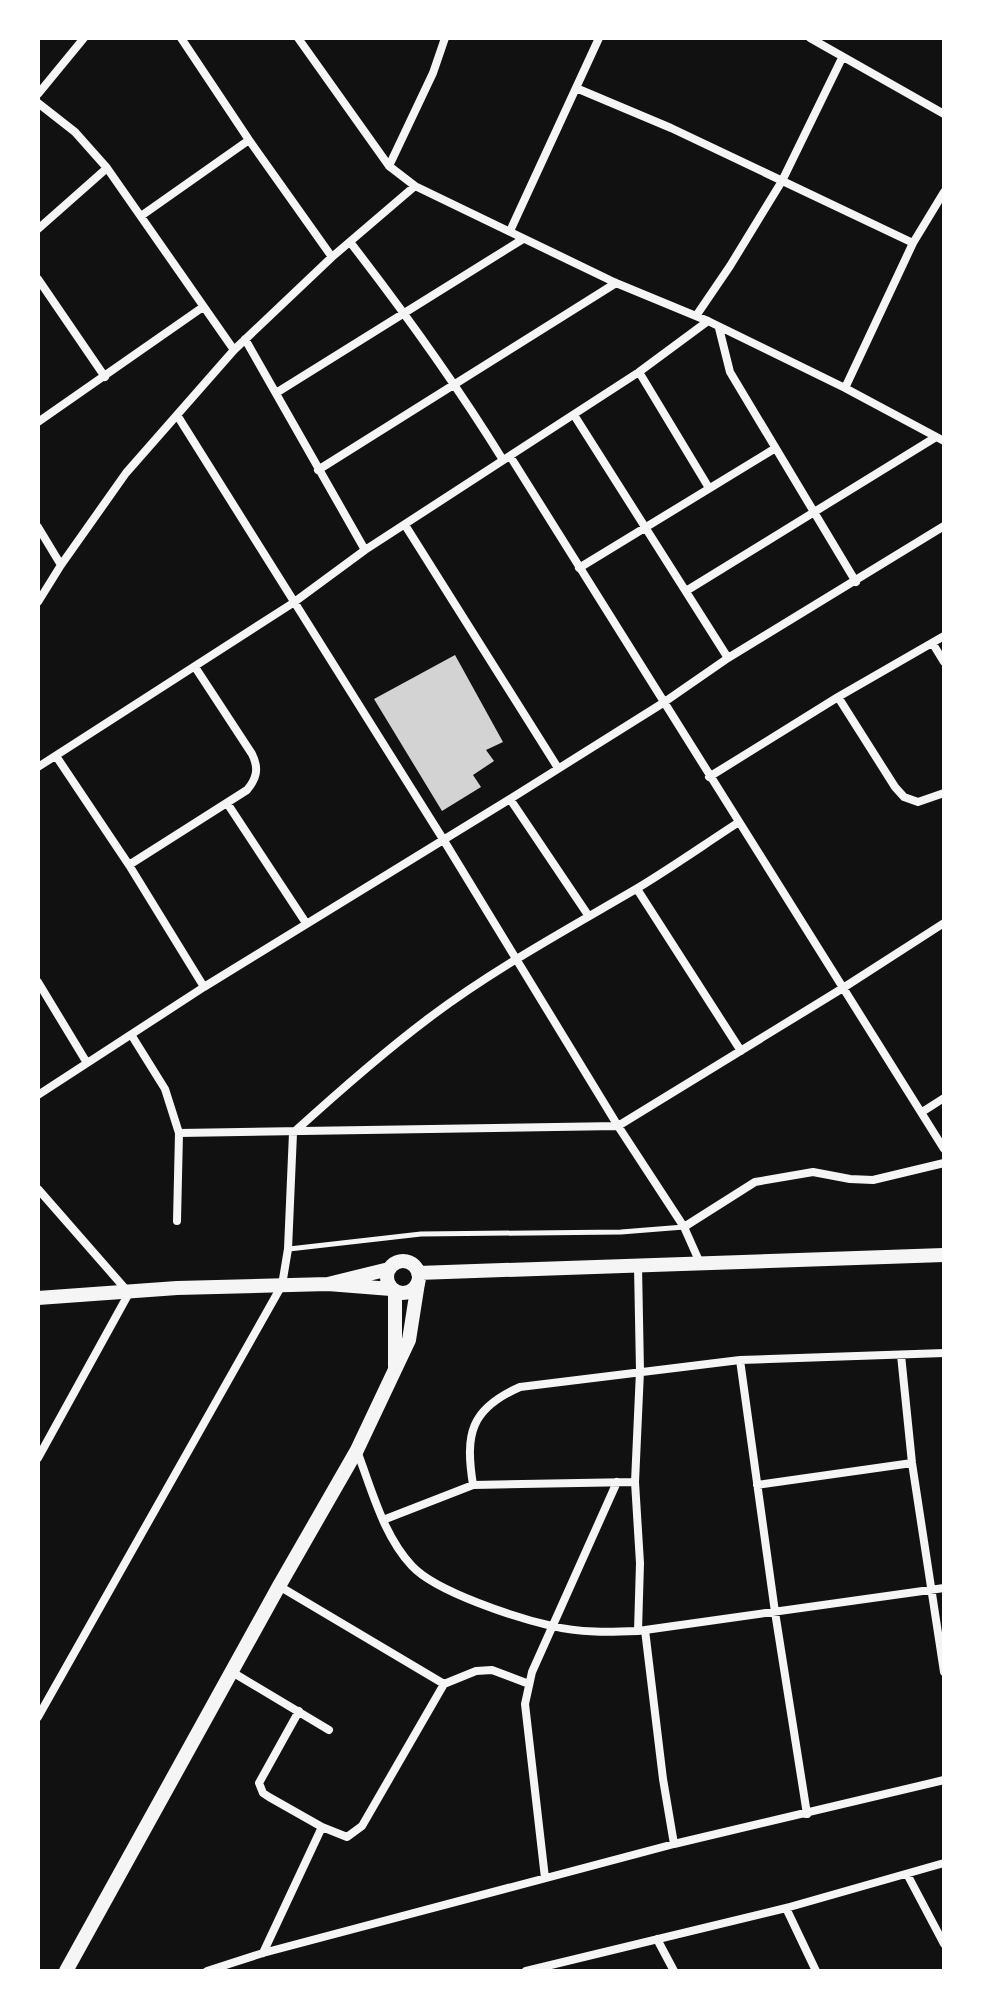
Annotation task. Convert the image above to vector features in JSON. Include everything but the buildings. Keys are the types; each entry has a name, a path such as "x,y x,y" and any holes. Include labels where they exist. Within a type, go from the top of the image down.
{"main road":[{"path":"38,1298 177,1288 328,1284 406,1293 418,1278 700,1263 944,1255"},
{"path":"66,1971 357,1450 409,1340 418,1278 408,1261 397,1262 389,1269 328,1284"},
{"path":"389,1269 387,1279 393,1290 394,1375"}],"street":[{"path":"38,94 84,38"},
{"path":"181,38 332,257"},
{"path":"298,38 389,166 415,186 616,283 708,321 940,439"},
{"path":"389,166 433,73 445,38"},
{"path":"510,231 599,38"},
{"path":"810,38 944,114"},
{"path":"696,316 782,181 842,58"},
{"path":"576,88 671,128 913,243"},
{"path":"38,103 75,132 107,168 234,350"},
{"path":"141,216 249,140"},
{"path":"38,229 107,168"},
{"path":"38,602 126,473 234,350 332,257 415,186"},
{"path":"845,388 913,243 944,192"},
{"path":"276,393 523,239"},
{"path":"350,242 455,383 579,568 944,1149"},
{"path":"38,279 105,377"},
{"path":"318,470 616,283"},
{"path":"38,422 203,307"},
{"path":"38,767 293,603 365,550 639,372 708,321"},
{"path":"719,328 730,372 856,582"},
{"path":"245,339 365,550"},
{"path":"639,372 709,488"},
{"path":"177,415 443,839 618,1126 684,1227 700,1263"},
{"path":"574,415 728,658"},
{"path":"686,591 813,512 940,439"},
{"path":"579,568 774,449"},
{"path":"405,525 558,768"},
{"path":"38,1095 204,987 944,526"},
{"path":"38,527 61,565"},
{"path":"709,777 944,636"},
{"path":"933,644 944,662"},
{"path":"129,865 247,790 254,782 257,764 195,667"},
{"path":"838,697 904,797 918,802 944,793"},
{"path":"56,756 129,865 204,987"},
{"path":"510,799 588,915"},
{"path":"227,803 306,923"},
{"path":"38,1717 282,1285 288,1249 293,1133 349,1082 431,1017 739,822"},
{"path":"637,889 741,1051"},
{"path":"179,1133 618,1126 944,923"},
{"path":"38,982 87,1063"},
{"path":"132,1036 165,1089 179,1133 177,1221"},
{"path":"922,1112 944,1098"},
{"path":"684,1227 736,1192 766,1179 813,1172 873,1180 944,1163"},
{"path":"38,1189 129,1293 38,1458"},
{"path":"638,1266 640,1371 635,1482 641,1631 674,1844"},
{"path":"473,1485 468,1448 471,1431 481,1412 498,1397 520,1387 740,1360 944,1353"},
{"path":"901,1355 912,1463 944,1672"},
{"path":"740,1360 807,1814"},
{"path":"357,1450 383,1520 402,1554 424,1577 459,1595 553,1627 600,1632 641,1631 944,1588"},
{"path":"757,1485 912,1463"},
{"path":"545,1878 525,1704 529,1684 617,1482"},
{"path":"383,1520 473,1485 635,1482"},
{"path":"279,1586 444,1684"},
{"path":"299,1711 259,1783 263,1793 269,1797 322,1827 347,1837 362,1826 444,1684 476,1671 492,1670 529,1684"},
{"path":"232,1672 329,1730"},
{"path":"207,1971 263,1953 674,1844 944,1780"},
{"path":"263,1953 322,1827"},
{"path":"527,1971 786,1908 944,1863"},
{"path":"907,1874 944,1944"},
{"path":"786,1908 816,1971"},
{"path":"657,1939 674,1971"}],"lane":[{"path":"288,1249 421,1234 621,1232 684,1227"}]}
